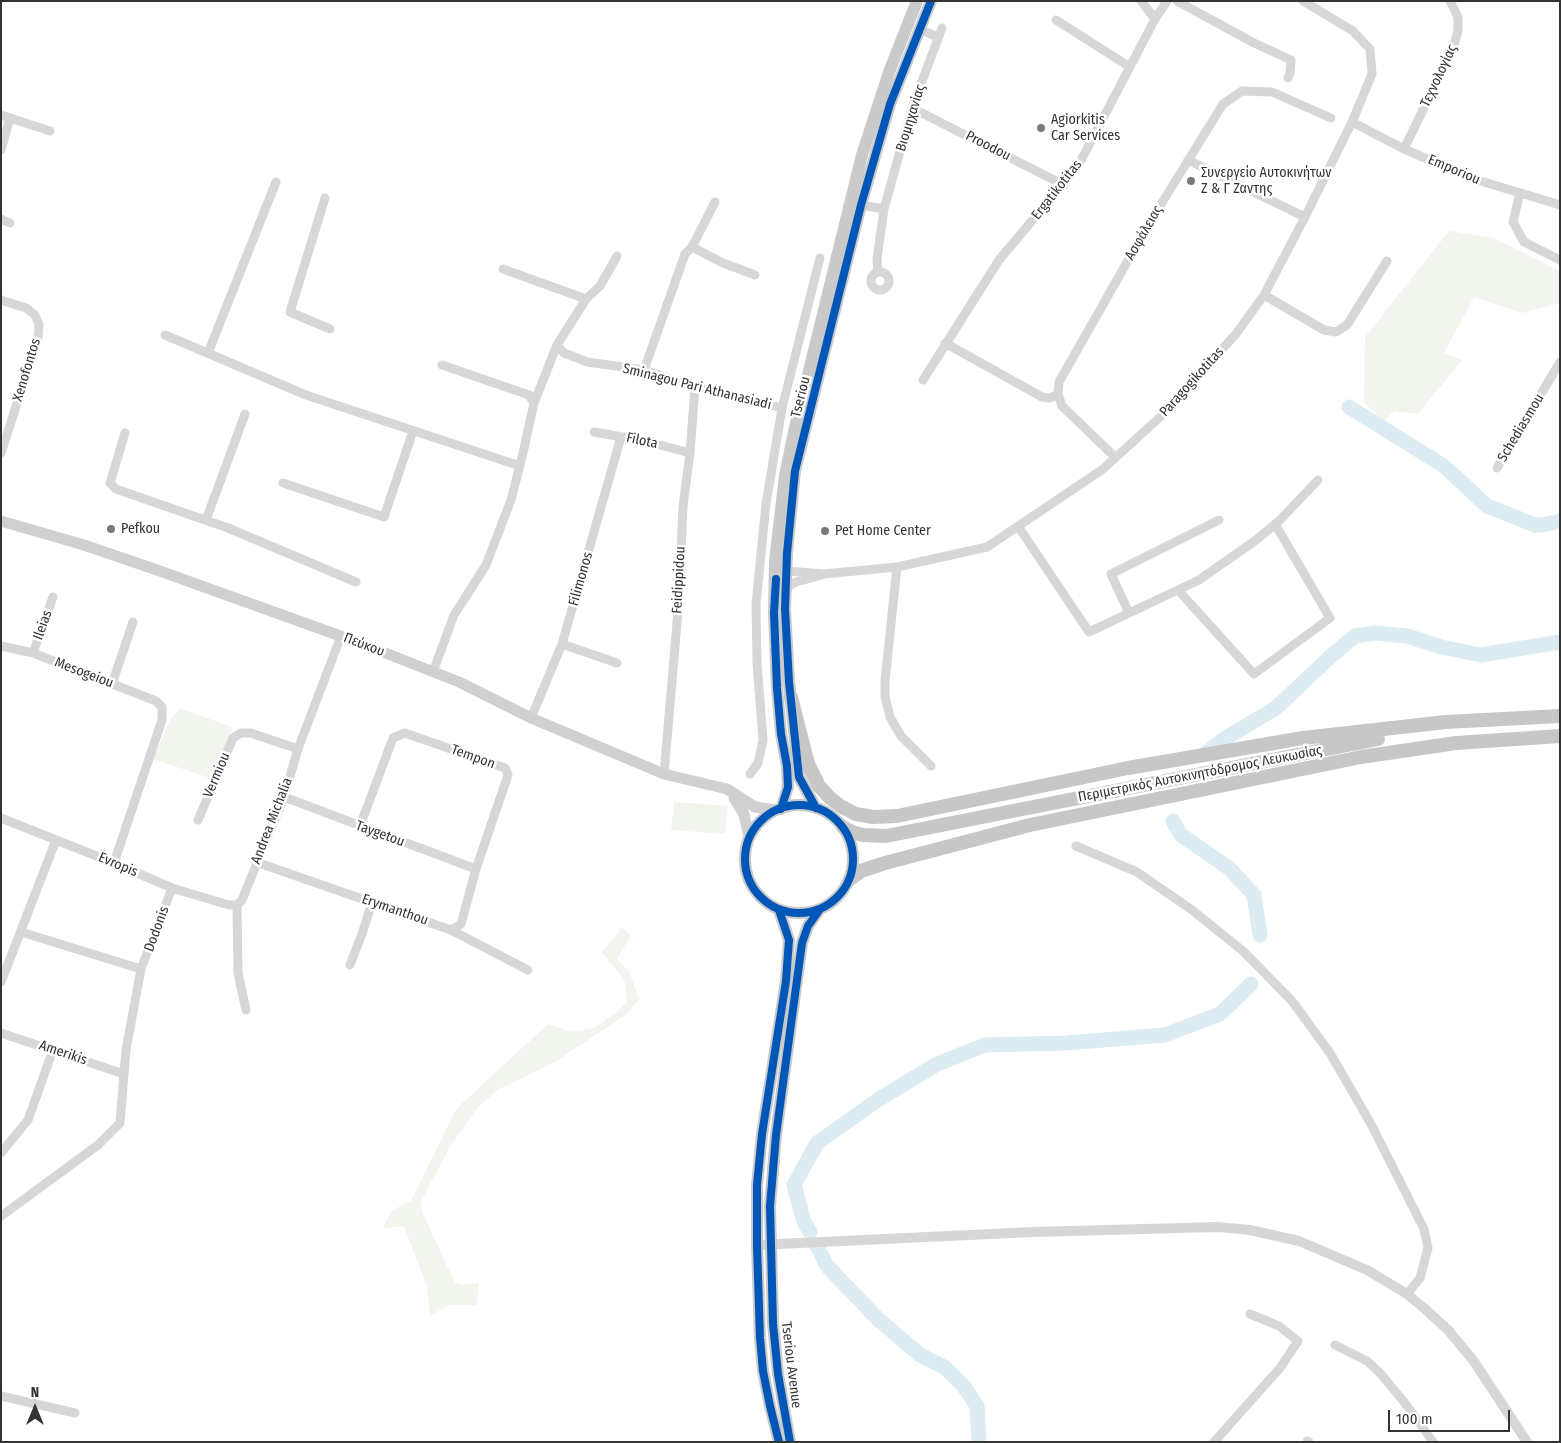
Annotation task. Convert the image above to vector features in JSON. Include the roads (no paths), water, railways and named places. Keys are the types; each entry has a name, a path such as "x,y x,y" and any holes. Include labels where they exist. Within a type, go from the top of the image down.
{"highway":[{"path":"791,697 804,752 814,778 830,798 842,807 856,814 873,817 897,816 1128,768 1303,738 1446,722 1560,716"},
{"name":"Περιμετρικός Αυτοκινητόδρομος Λευκωσίας","path":"843,827 863,835 886,836 1367,741 1466,728 1560,722"},
{"name":"Περιμετρικός Αυτοκινητόδρομος Λευκωσίας","path":"850,880 861,872 885,863 1030,825 1362,757 1422,747 1560,736"}],"main road":[{"name":"Tseriou","path":"778,809 788,787 777,688 774,613 775,561 785,475 862,155 889,72 917,1"},
{"name":"Tseriou","path":"816,808 799,777 786,637 787,553 795,472 861,205 890,104 918,29 931,1"},
{"name":"Πεύκου","path":"1,521 84,545 341,636 459,682 531,718 664,774 718,786 734,792 755,807 778,809"},
{"name":"Πεύκου","path":"718,786 729,794 742,808 749,837"},
{"path":"793,805 816,808 829,814 843,827 851,844 853,863 850,880 841,894 828,905 813,912 796,914 779,910 764,902 753,889 746,874 744,855 749,837 760,821 778,809 793,805"},
{"name":"Tseriou Avenue","path":"790,1442 778,1374 775,1344 770,1275 770,1206 776,1135 802,943 808,926 820,909"},
{"name":"Tseriou Avenue","path":"779,910 789,940 786,980 762,1134 757,1185 760,1338 770,1406 779,1442"}],"street":[{"path":"1141,1 1156,19"},
{"name":"Ergatikotitas","path":"923,380 999,260 1064,185 1078,166 1167,1"},
{"path":"1177,1 1254,43 1291,60 1288,78"},
{"name":"Paragogikotitas","path":"787,571 824,574 897,567 987,547 1103,469 1159,418 1236,334 1264,295 1305,217 1352,122 1372,74 1370,50 1353,30 1303,1"},
{"name":"Τεχνολογίας","path":"1404,149 1453,48 1458,31 1458,17 1450,1"},
{"path":"1056,20 1130,67"},
{"name":"Βιομηχανίας","path":"878,272 877,259 884,209 912,108 940,32 918,29"},
{"name":"Ασφάλειας","path":"1058,394 1059,382 1147,227 1223,104 1242,91 1272,92 1331,118"},
{"name":"Proodou","path":"912,108 1064,185"},
{"path":"1,150 6,116 50,131"},
{"name":"Emporiou","path":"1352,122 1404,149 1474,179 1560,205"},
{"path":"1188,160 1305,217"},
{"path":"208,353 276,182"},
{"path":"1520,193 1513,222 1524,242 1560,260"},
{"path":"325,198 290,312 330,329"},
{"path":"644,370 685,254 692,247 715,202"},
{"path":"861,205 884,209"},
{"path":"692,247 723,263 755,275"},
{"path":"433,672 454,614 486,565 512,500 534,403 556,345 586,299 600,286 617,256"},
{"path":"750,774 758,763 763,740 757,663 756,604 766,504 782,408 820,258"},
{"path":"1264,295 1324,330 1336,332 1347,325 1387,261"},
{"path":"503,269 586,299"},
{"name":"Xenofontos","path":"1,300 26,308 35,315 39,324 38,338 6,424 1,453"},
{"path":"165,335 306,395 520,466"},
{"path":"945,343 1042,397 1050,398 1058,394 1062,406 1115,457"},
{"name":"Sminagou Pari Athanasiadi","path":"556,345 564,352 587,362 644,370 695,387 782,408"},
{"name":"Schediasmou","path":"1497,468 1560,362"},
{"path":"442,365 529,395 534,403"},
{"name":"Feidippidou","path":"664,774 679,600 683,506 690,453 695,387"},
{"path":"206,520 246,414"},
{"path":"283,483 384,517 413,431"},
{"name":"Filota","path":"594,432 690,453"},
{"path":"125,433 110,483 116,489 206,520 356,582"},
{"name":"Filimonos","path":"531,718 562,644 621,437"},
{"path":"1018,526 1088,632 1199,580 1256,540 1275,524 1318,480"},
{"path":"1129,613 1111,574 1219,520"},
{"path":"1178,590 1254,674 1330,618 1275,524"},
{"path":"897,567 885,696 890,716 902,736 931,766"},
{"path":"786,591 789,586 796,582 824,574"},
{"name":"Ileias","path":"33,653 53,597"},
{"path":"112,684 133,622"},
{"name":"Andrea Michalia","path":"246,1010 238,973 237,905 242,900 284,797 298,749 341,636"},
{"path":"562,644 617,664"},
{"name":"Mesogeiou","path":"1,646 33,653 156,701 162,707 162,720 114,862"},
{"name":"Vermiou","path":"198,820 233,738 241,733 251,732 298,749"},
{"name":"Tempon","path":"360,826 393,738 404,732 505,768 508,775 476,869 461,924 451,930"},
{"name":"Taygetou","path":"284,797 476,869"},
{"name":"Evropis","path":"1,818 114,862 172,888 229,905 237,905"},
{"path":"1,982 56,840"},
{"path":"1076,846 1137,872 1192,910 1243,951 1292,1001 1330,1052 1372,1124 1424,1229 1428,1248 1420,1278 1407,1294"},
{"name":"Erymanthou","path":"256,862 451,930 528,970"},
{"name":"Dodonis","path":"1,1216 98,1145 120,1123 126,1050 141,969 172,888"},
{"path":"350,965 372,902"},
{"path":"21,932 141,969"},
{"name":"Amerikis","path":"1,1033 124,1074"},
{"path":"1,1153 28,1120 52,1050"},
{"path":"757,1245 1033,1232 1218,1227 1250,1230 1299,1241 1345,1259 1383,1279 1407,1294 1448,1330 1473,1360 1527,1442"},
{"path":"1214,1442 1280,1368 1298,1341 1280,1326 1250,1314"},
{"path":"1335,1345 1367,1361 1381,1374 1433,1442"},
{"path":"1,1396 74,1413"}],"waterway":[{"path":"1349,407 1444,466 1487,506 1535,525 1560,521"},
{"path":"1205,754 1224,739 1276,708 1355,636 1375,633 1407,636 1441,647 1481,655 1560,642"},
{"path":"1173,821 1181,835 1229,868 1254,895 1260,935"},
{"path":"810,1232 804,1222 794,1185 817,1143 876,1101 937,1064 985,1045 1066,1043 1165,1035 1220,1014 1251,984"},
{"path":"817,1246 827,1266 878,1319 920,1355 944,1367 963,1385 977,1406 979,1442"}],"place":[{"name":"Agiorkitis Car Services","path":"1041,128"},
{"name":"Συνεργείο Αυτοκινήτων Ζ & Γ Ζαντης","path":"1191,181"},
{"name":"Pefkou","path":"111,529"},
{"name":"Pet Home Center","path":"825,531"}]}
